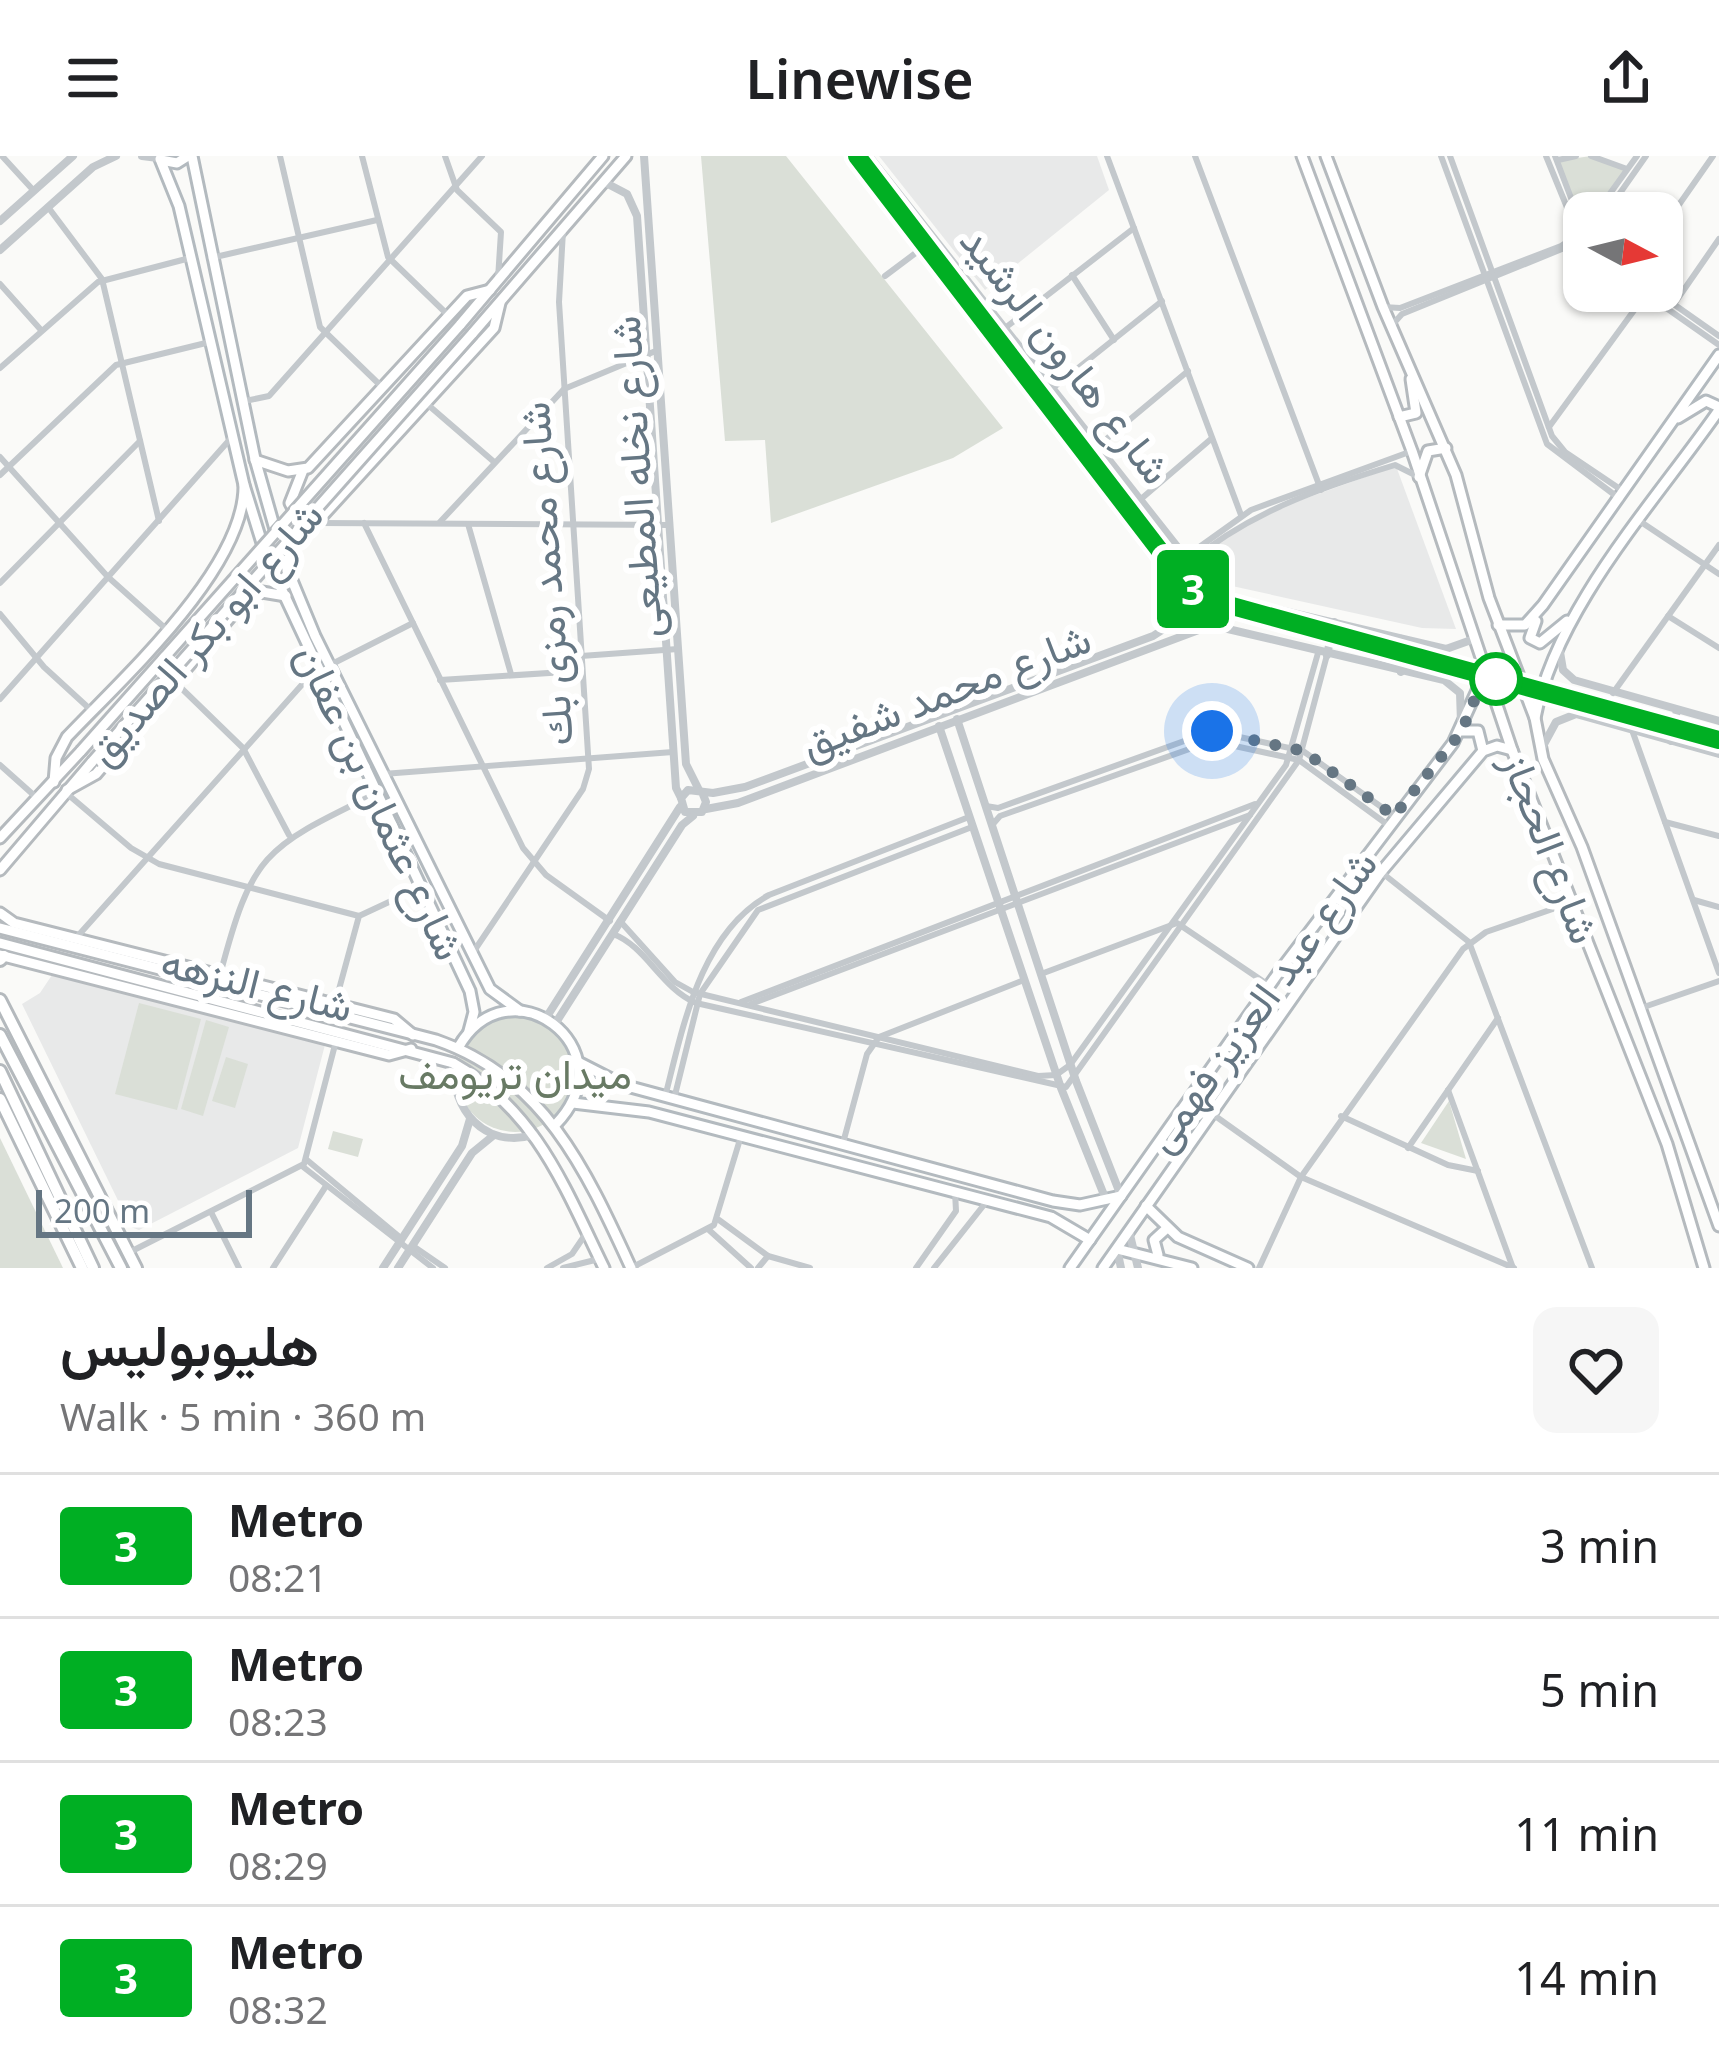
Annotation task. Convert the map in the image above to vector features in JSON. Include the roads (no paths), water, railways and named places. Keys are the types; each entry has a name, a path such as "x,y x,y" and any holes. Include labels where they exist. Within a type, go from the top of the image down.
{"highway":[{"path":"1,1006 136,1268"},
{"path":"0,1035 121,1268"},
{"path":"0,1071 93,1268"},
{"path":"0,1100 82,1268"}],"main road":[{"path":"158,158 172,164 190,156"},
{"name":"شارع عثمان بن عفان","path":"190,156 255,460 287,571 474,957 498,998 520,1011"},
{"name":"شارع ابو بكر الصديق","path":"0,838 460,325 603,156"},
{"name":"شارع ابو بكر الصديق","path":"66,791 626,156"},
{"name":"شارع الحجاز","path":"1302,156 1412,451 1512,750 1666,1144 1704,1268"},
{"name":"شارع الحجاز","path":"1327,156 1391,327 1446,448 1498,625 1535,718 1543,759 1582,847 1719,1226"},
{"name":"شارع عثمان بن عفان","path":"158,158 180,211 244,485 270,566 470,991 474,1012 469,1031"},
{"path":"180,211 181,186 189,182 195,188"},
{"name":"شارع ابو بكر الصديق","path":"255,460 303,470 472,292 490,290"},
{"name":"شارع ابو بكر الصديق","path":"287,571 292,550 496,325 500,303"},
{"path":"1498,625 1525,625 1543,605 1719,355"},
{"path":"1399,416 1416,413 1412,376"},
{"path":"1535,718 1570,620 1719,409 1704,402 1678,418"},
{"path":"1419,477 1428,451 1446,448"},
{"path":"303,470 292,487 291,506 301,519 316,523"},
{"name":"شارع ابو بكر الصديق","path":"54,782 59,749 220,565 240,520 244,485"},
{"path":"220,565 244,574 249,586 244,601"},
{"name":"شارع ابو بكر الصديق","path":"66,791 96,774 244,601 262,592 286,596"},
{"path":"1543,605 1529,634 1536,644 1570,620"},
{"name":"شارع عبد العزيز فهمى","path":"1070,1268 1279,972 1462,731 1485,673"},
{"path":"1462,731 1478,731 1483,752 1497,746 1512,750"},
{"name":"شارع عبد العزيز فهمى","path":"1103,1268 1381,872 1483,752"},
{"path":"0,869 66,791"},
{"name":"شارع النزهه","path":"0,914 14,923 400,1021 413,1035 458,1048 515,1080 556,1124"},
{"path":"0,928 413,1035"},
{"path":"1300,945 1309,953 1327,951"},
{"name":"شارع النزهه","path":"1,954 411,1049 453,1064 499,1094 536,1134"},
{"name":"شارع النزهه","path":"1,954 394,1056 411,1049"},
{"path":"470,991 480,987 474,957"},
{"path":"1279,972 1294,971 1303,983"},
{"path":"458,1048 469,1031 492,1015 520,1011 550,1021 578,1062 607,1079 1081,1205 1121,1196"},
{"path":"578,1062 573,1103 556,1124 631,1268"},
{"path":"573,1103 618,1105 989,1201 1076,1228 1090,1240"},
{"path":"536,1134 602,1263"},
{"path":"1666,1144 1680,1147 1687,1135"},
{"path":"1675,1169 1686,1157 1697,1162"},
{"path":"1076,1228 1081,1205"},
{"path":"1146,1206 1166,1229 1248,1268"},
{"path":"1158,1256 1154,1240 1166,1229"},
{"path":"1117,1249 1192,1268"}],"street":[{"path":"2,156 34,191"},
{"path":"0,221 73,156"},
{"path":"0,250 93,166 116,156"},
{"path":"142,156 158,158"},
{"path":"280,156 324,334 381,386"},
{"path":"362,156 390,260 449,316"},
{"path":"446,156 455,187 500,230 498,279"},
{"path":"242,400 259,402 269,396 482,156"},
{"path":"583,156 594,166"},
{"name":"شارع نخله المطيعى","path":"644,156 686,764 700,792 700,812"},
{"name":"شارع هارون الرشيد","path":"853,156 1043,396 1216,595"},
{"name":"شارع هارون الرشيد","path":"869,156 1142,500 1185,561 1194,598"},
{"path":"1108,156 1240,515"},
{"path":"1195,156 1320,487"},
{"path":"1445,156 1549,427 1565,452 1623,497"},
{"path":"1565,192 1552,159 1576,156"},
{"path":"1591,156 1631,171"},
{"path":"1618,192 1637,156"},
{"path":"1614,192 1646,156"},
{"path":"1683,200 1713,156"},
{"name":"شارع نخله المطيعى","path":"602,182 621,189 635,208 673,752 681,802"},
{"path":"48,207 102,279 158,521"},
{"path":"211,259 377,220"},
{"name":"شارع محمد رمزى بك","path":"474,957 583,789 589,758 564,389 559,277 564,227"},
{"path":"1005,328 1134,228"},
{"path":"885,276 934,239"},
{"path":"1683,291 1719,239"},
{"path":"1391,327 1402,314 1563,246"},
{"path":"0,368 102,279 190,258"},
{"path":"1072,275 1114,340"},
{"path":"1383,307 1400,308 1490,276"},
{"path":"1490,276 1547,444 1623,497"},
{"path":"0,284 41,330"},
{"path":"1043,396 1162,302"},
{"path":"1683,311 1719,340"},
{"path":"1549,427 1633,312"},
{"path":"1678,312 1719,340"},
{"path":"0,475 122,362 210,342"},
{"path":"439,524 564,389 658,350"},
{"path":"1098,446 1188,371"},
{"path":"424,401 493,461"},
{"path":"0,700 232,437"},
{"path":"1142,500 1212,438"},
{"path":"0,583 140,442"},
{"path":"1185,561 1240,515 1412,451"},
{"path":"0,457 109,577 165,628"},
{"path":"1185,561 1242,522 1320,487 1393,465 1419,477"},
{"path":"1641,522 1719,574"},
{"path":"316,523 670,525"},
{"path":"364,523 534,863 615,921 694,997 743,1004 1038,1076 1056,1075 1070,1065 1294,759"},
{"path":"468,524 511,674"},
{"path":"1613,693 1719,545"},
{"path":"1462,731 1462,700 1456,688 1197,623 1190,613 1194,598 1216,595 1452,650 1474,639"},
{"path":"1212,626 1225,610 1216,595"},
{"name":"شارع محمد شفيق","path":"700,792 717,793 1141,640 1190,613"},
{"path":"0,614 36,658 92,711"},
{"path":"1668,616 1719,648"},
{"path":"613,934 625,939 670,988 694,997 872,1045 1061,1088 1076,1081 1294,759 1334,622"},
{"path":"330,665 413,623"},
{"name":"شارع محمد شفيق","path":"700,812 1212,626"},
{"path":"1400,638 1407,655 1401,672"},
{"path":"1560,638 1560,662 1568,676 1719,721"},
{"path":"581,656 678,649"},
{"path":"76,938 316,670"},
{"path":"440,680 582,671"},
{"path":"175,682 243,748 289,836"},
{"path":"1671,741 1677,710"},
{"path":"1543,759 1549,730 1570,715 1718,753"},
{"path":"957,719 1070,1065 1121,1196"},
{"path":"939,726 1056,1075 1106,1200"},
{"path":"1632,730 1719,977 1641,1008"},
{"path":"985,806 998,808 1198,733 1225,732 1299,749 1391,820"},
{"path":"992,828 1000,816 1199,742 1294,759 1391,820"},
{"path":"383,774 673,752"},
{"path":"0,765 38,799"},
{"path":"550,1021 679,822 688,790 700,792"},
{"path":"66,791 146,858 245,886 359,916 420,887"},
{"path":"717,793 719,808"},
{"path":"220,975 245,886 289,836 375,794"},
{"path":"681,802 700,812"},
{"path":"1016,900 1259,803"},
{"path":"679,822 700,812"},
{"path":"743,1004 999,906 1253,818"},
{"path":"1664,821 1719,836"},
{"path":"669,1098 694,997 754,903 971,822"},
{"path":"1219,826 1232,841"},
{"path":"1381,872 1469,942 1592,1268"},
{"path":"1692,899 1719,907"},
{"path":"1259,1268 1300,1178 1469,942 1573,902"},
{"path":"335,1004 359,916"},
{"path":"550,1021 613,934 615,921"},
{"path":"1041,974 1172,923 1183,924 1270,986"},
{"path":"843,1143 878,1037 1024,980"},
{"path":"1408,1148 1498,1018"},
{"path":"128,1252 304,1163 336,1042"},
{"path":"453,1064 452,1084 470,1119 494,1135"},
{"path":"1448,1090 1513,1268"},
{"path":"1211,1113 1300,1178 1513,1268"},
{"path":"1341,1116 1408,1148 1478,1172"},
{"path":"383,1268 462,1146 470,1119"},
{"path":"398,1268 478,1145 494,1135 536,1134"},
{"path":"631,1268 710,1230 718,1220 741,1136"},
{"path":"304,1163 326,1186 400,1242 445,1268"},
{"path":"304,1163 400,1242"},
{"path":"273,1268 326,1186"},
{"path":"916,1268 956,1211 955,1192"},
{"path":"934,1268 975,1210 989,1201"},
{"path":"212,1212 239,1268"},
{"path":"718,1220 768,1256 810,1268"},
{"path":"710,1230 755,1268 768,1256"},
{"path":"1129,1231 1138,1268"},
{"path":"547,1268 572,1254 587,1232"},
{"path":"411,1249 433,1268"},
{"path":"1117,1249 1121,1268"},
{"path":"563,1268 602,1263"}],"metro line":[{"name":"3","path":"857,156 973,300 1187,586 1214,601 1719,740"}],"park label":[{"name":"ميدان تريومف","path":"515,1074"}]}
